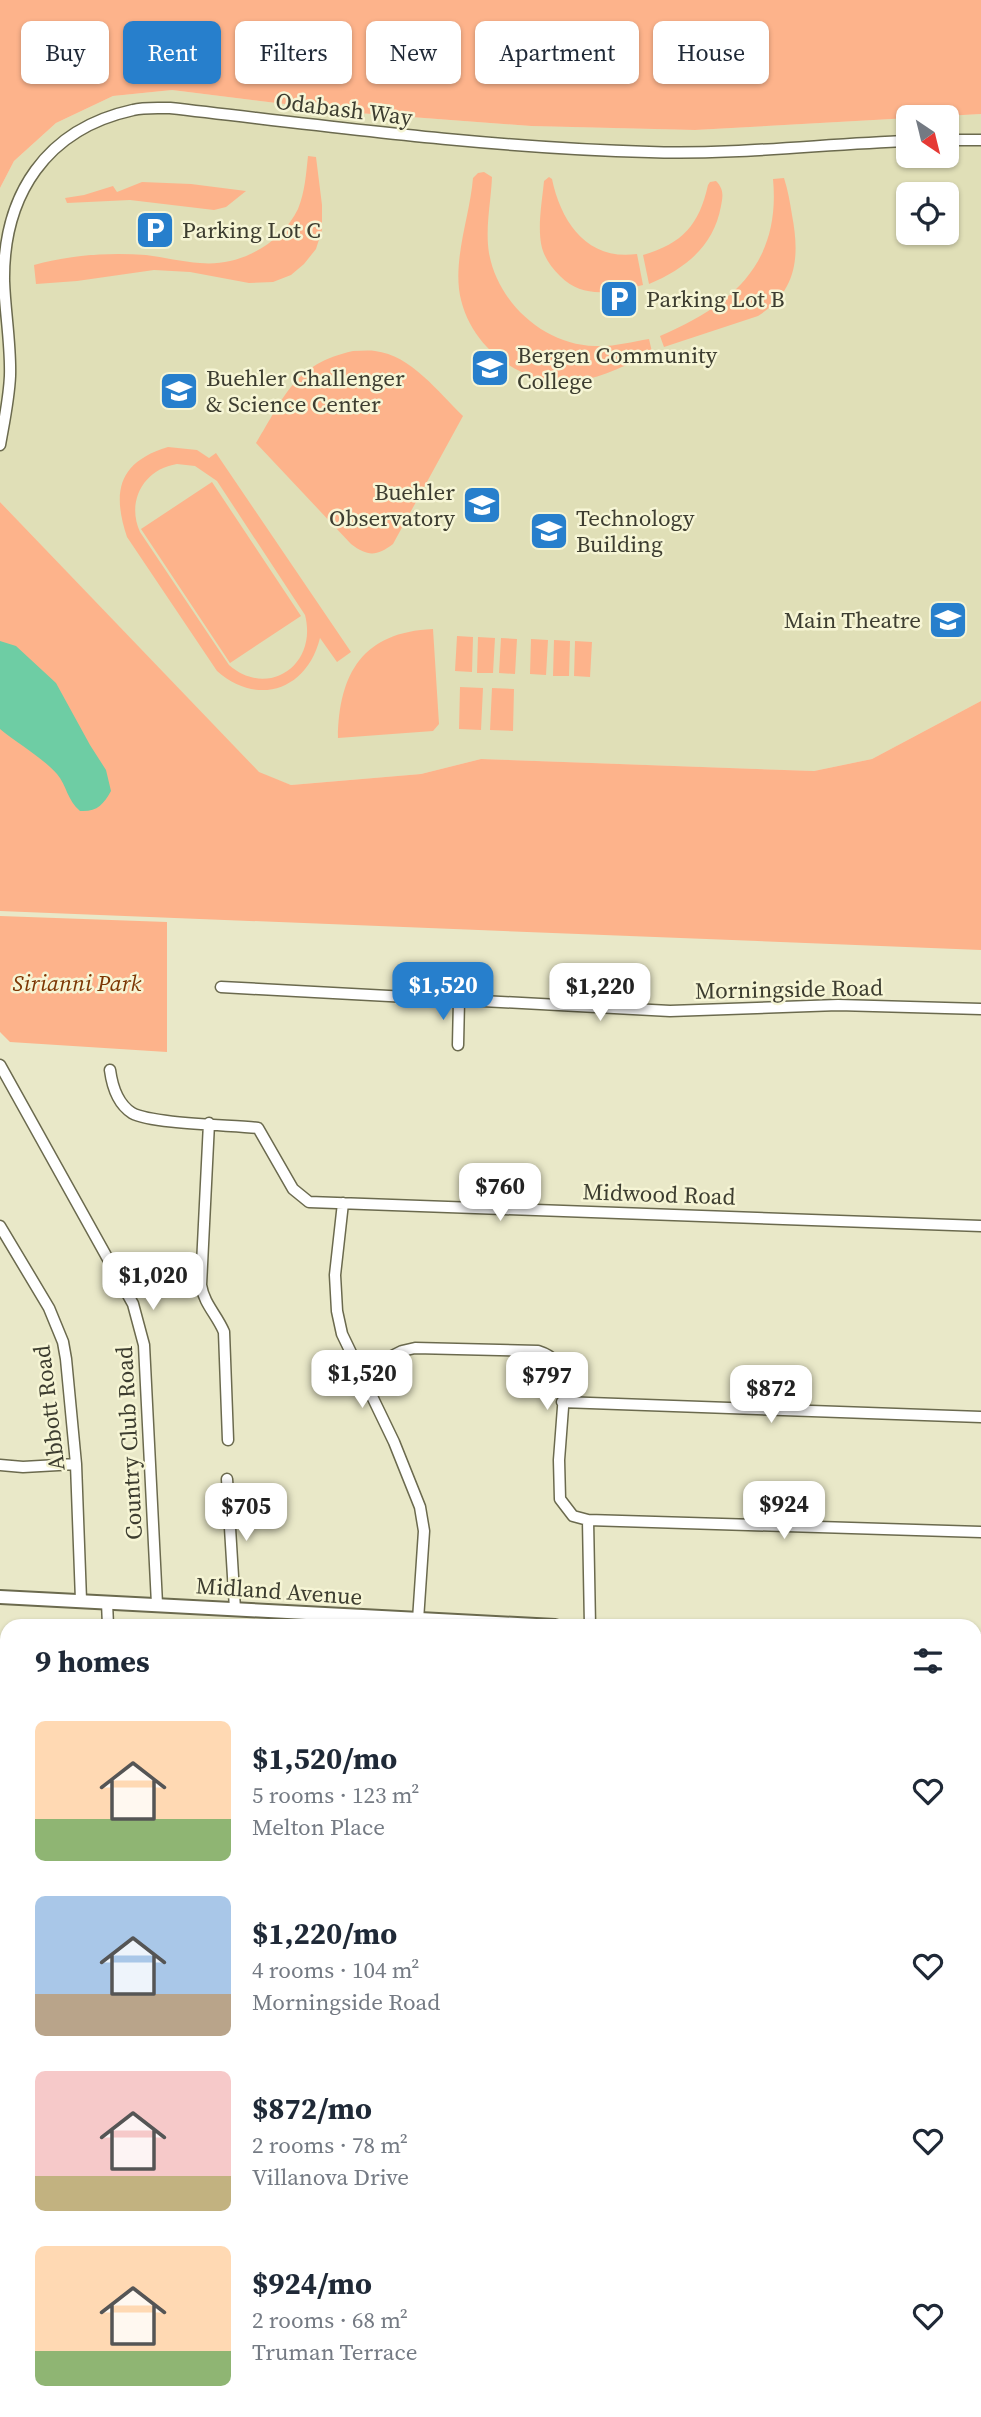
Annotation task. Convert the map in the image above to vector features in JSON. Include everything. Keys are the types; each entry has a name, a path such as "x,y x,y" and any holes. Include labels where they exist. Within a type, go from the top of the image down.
{"street":[{"name":"Odabash Way","path":"0,445 10,375 4,279 6,248 16,204 28,180 51,151 78,131 107,117 135,109 170,108 435,139 649,152 733,152 896,142"},
{"path":"959,140 981,140"},
{"name":"Morningside Road","path":"221,987 670,1011 838,1004 981,1009"},
{"path":"458,1045 459,1000"},
{"name":"Country Club Road","path":"0,1065 134,1304 141,1325 158,1604"},
{"name":"Midwood Road","path":"110,1070 118,1097 133,1113 155,1119 258,1128 293,1189 309,1202 981,1226"},
{"path":"209,1123 201,1285 207,1306 224,1332 228,1440"},
{"path":"343,1203 335,1275 335,1294 342,1334 394,1442 420,1507 424,1531 418,1619"},
{"name":"Abbott Road","path":"0,1226 48,1308 63,1342 76,1464 81,1600"},
{"path":"360,1372 402,1351 415,1348 538,1351 554,1358 565,1381 562,1402 560,1499 573,1516 588,1520 981,1532"},
{"path":"562,1402 981,1417"},
{"path":"0,1465 23,1467 76,1464"},
{"path":"227,1479 235,1609"},
{"path":"588,1520 590,1619"},
{"name":"Midland Avenue","path":"0,1597 235,1609 321,1619"},
{"path":"107,1602 108,1619"}],"shaded area":[{"name":"Bergen Community College","path":"172,90 358,113 531,126 695,130 896,119 896,168 959,168 959,115 981,114 981,701 872,759 814,771 481,759 421,774 291,785 259,773 0,502 0,188 14,161 56,123 113,96"},
{"path":"0,641 16,646 56,683 106,770 111,791 95,809 80,811 51,768 0,729"}],"green space":[{"path":"0,0 981,0 981,114 959,115 959,105 896,105 896,119 695,130 531,126 358,113 172,90 113,96 56,123 14,161 0,188"},
{"path":"308,156 316,157 322,230 316,249 291,275 273,282 249,283 190,272 154,270 36,284 34,265 76,257 132,254 215,263 244,257 257,251 281,233 298,209 304,190"},
{"path":"484,172 492,177 488,244 494,271 502,288 526,318 558,338 576,344 602,346 649,339 652,352 597,376 578,381 557,382 518,370 500,359 485,345 464,309 458,275 473,178"},
{"path":"549,177 562,210 579,235 604,251 619,255 637,254 643,285 610,292 589,291 569,284 554,270 543,252 540,232 544,181"},
{"path":"784,178 796,245 793,272 781,296 758,316 664,347 660,336 709,310 747,278 760,258 769,235 773,209 773,179"},
{"path":"716,181 722,190 722,202 712,233 705,244 686,263 649,284 643,255 669,245 687,230 700,211 708,185"},
{"path":"142,182 191,184 246,191 226,207 214,210 130,200 67,203 65,198 113,186 117,192"},
{"path":"353,351 375,351 401,360 424,376 463,416 393,544 377,553 362,551 351,544 256,443 284,397 304,373 317,364"},
{"path":"168,447 197,450 209,458 216,453 351,652 337,662 320,638 314,656 304,670 293,681 279,688 249,688 233,682 217,671 127,537 122,521 120,493 123,481 138,461","holes":["177,464 195,466 217,481 305,615 307,633 304,649 297,662 286,672 274,677 259,679 244,675 229,665 140,532 135,509 141,488 147,480 165,467"]},
{"path":"212,482 301,616 230,663 141,529"},
{"path":"0,502 259,772 291,785 421,774 481,759 814,771 872,759 981,701 981,950 0,911"},
{"path":"433,629 439,724 433,731 338,738 343,694 360,660 372,648 389,638"},
{"path":"457,636 473,637 472,672 455,671"},
{"path":"478,637 495,638 493,673 477,673"},
{"path":"501,638 517,639 515,674 499,673"},
{"path":"531,639 548,640 546,675 530,674"},
{"path":"554,640 570,641 569,676 553,676"},
{"path":"575,641 592,642 590,677 574,676"},
{"path":"460,687 483,688 481,730 459,729"},
{"path":"492,688 514,689 513,731 490,730"},
{"name":"Sirianni Park","path":"0,916 167,922 167,1052 10,1042 0,1032"}],"place":[{"name":"Parking Lot C","path":"155,230"},
{"name":"Parking Lot B","path":"619,299"},
{"name":"Bergen Community College","path":"490,368"},
{"name":"Buehler Challenger & Science Center","path":"179,391"},
{"name":"Buehler Observatory","path":"482,505"},
{"name":"Technology Building","path":"549,531"},
{"name":"Main Theatre","path":"948,620"}]}
